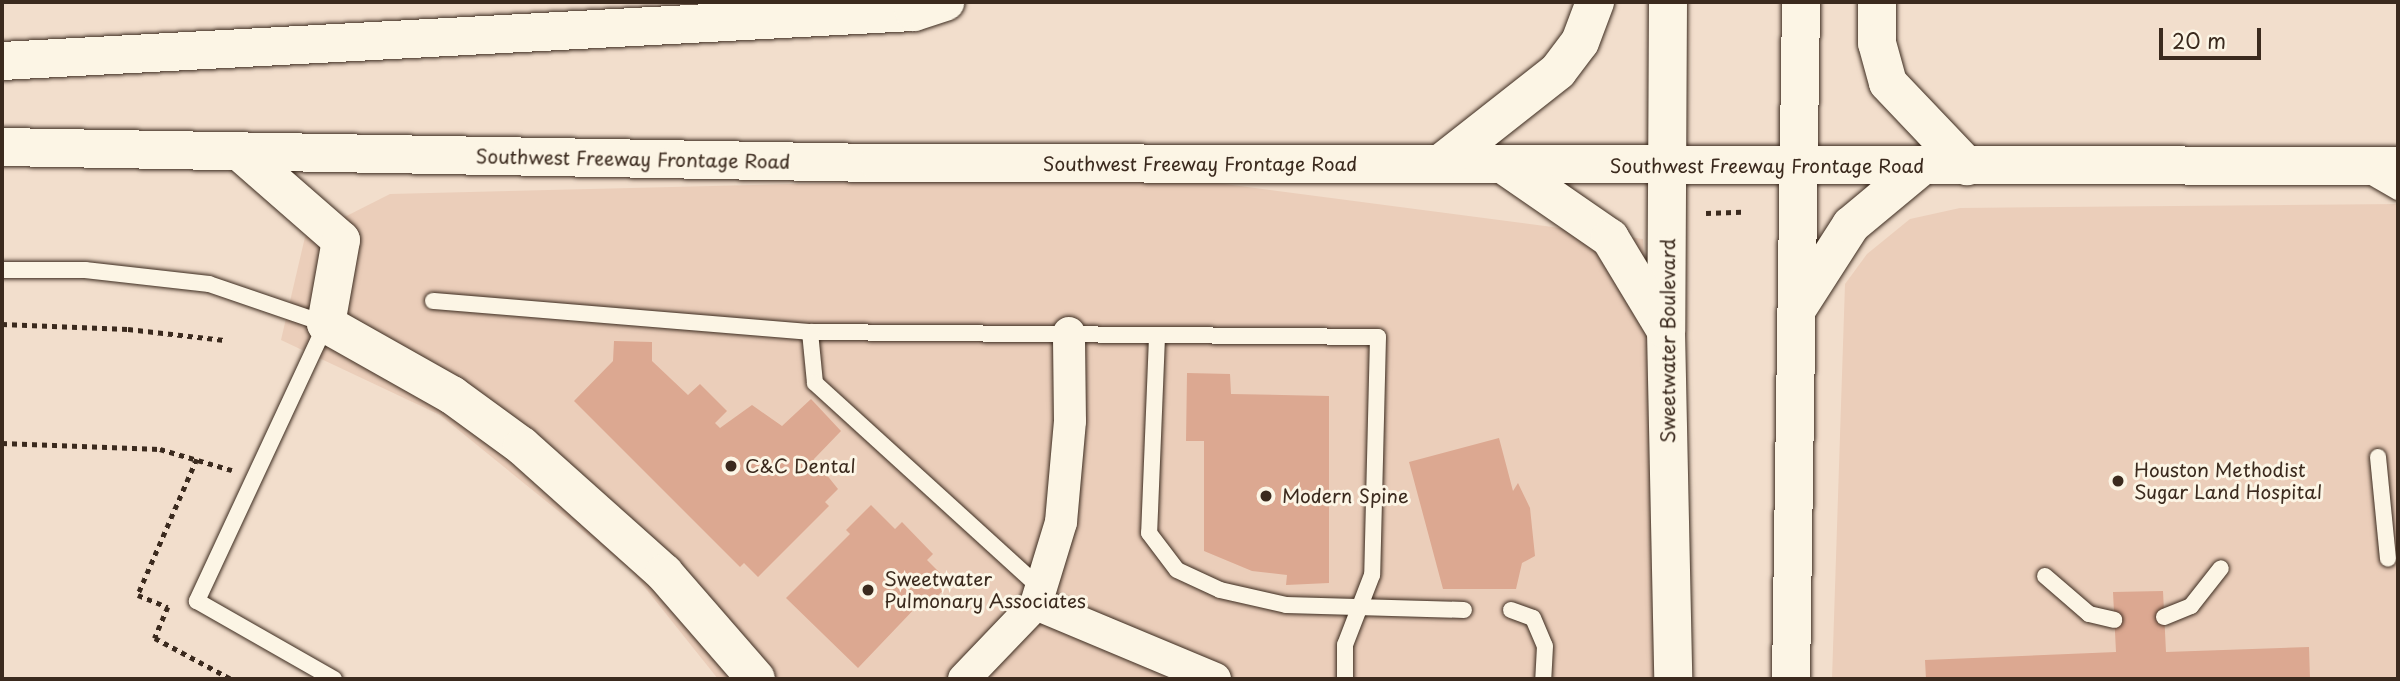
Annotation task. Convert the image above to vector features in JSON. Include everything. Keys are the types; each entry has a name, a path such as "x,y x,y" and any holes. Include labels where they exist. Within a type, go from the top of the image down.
{"main road":[{"path":"2,61 900,13 945,2"},
{"path":"1440,164 1558,71 1580,42 1595,2"},
{"name":"Sweetwater Boulevard","path":"1668,2 1666,331 1673,679"},
{"path":"1791,679 1799,306 1801,2"},
{"path":"1877,2 1877,43 1888,83 1967,166"},
{"name":"Southwest Freeway Frontage Road","path":"2,147 722,162 2398,166"},
{"path":"240,152 341,240 326,324 452,395 522,446 664,573 756,679"},
{"path":"1504,164 1610,237 1666,331"},
{"path":"1799,306 1851,225 1922,166"}],"street":[{"path":"964,679 1038,596 1061,522 1070,421 1069,333"},
{"path":"1038,596 1215,679"}],"lane":[{"path":"2356,167 2398,192"},
{"path":"2,270 85,270 209,284 326,324 197,601 334,679"},
{"path":"433,302 810,332 1378,337 1372,576 1345,645 1345,679"},
{"path":"810,332 816,383 1038,596"},
{"path":"1157,337 1149,533 1177,570 1220,590 1286,605 1464,610"},
{"path":"2378,457 2388,559"},
{"path":"2164,617 2191,606 2221,568"},
{"path":"2045,576 2088,614 2114,620"},
{"path":"1511,610 1533,618 1545,646 1544,679"}],"path":[{"path":"1706,213 1742,212"},
{"path":"2,324 128,329 224,340"},
{"path":"2,443 127,446 197,459 253,477"},
{"path":"197,459 138,595 168,607 155,638 231,679"}],"shaded area":[{"path":"1156,175 1643,239 1663,679 718,679 631,570 440,415 281,340 305,237 390,194"},
{"name":"Houston Methodist Sugar Land Hospital","path":"2398,204 2398,679 1832,679 1845,284 1867,254 1910,219 1960,208"}],"building":[{"name":"C&C Dental","path":"614,341 652,342 652,361 688,395 700,384 727,411 715,423 720,428 752,405 782,426 811,399 841,431 814,459 838,489 825,502 829,506 758,577 744,563 740,567 574,401 613,361"},
{"name":"Modern Spine","path":"1187,373 1230,374 1231,394 1329,396 1329,583 1286,585 1287,575 1252,571 1204,551 1204,441 1186,441"},
{"path":"1499,438 1513,491 1518,483 1530,508 1535,556 1522,563 1516,589 1443,589 1409,462"},
{"name":"Sweetwater Pulmonary Associates","path":"871,505 895,529 902,522 933,554 927,560 950,583 926,608 920,603 858,668 786,598 850,534 846,530"},
{"path":"2163,591 2166,652 2309,647 2310,679 1926,679 1925,660 2116,652 2113,592"}],"place":[{"name":"C&C Dental","path":"731,466"},
{"name":"Houston Methodist Sugar Land Hospital","path":"2118,481"},
{"name":"Modern Spine","path":"1266,496"},
{"name":"Sweetwater Pulmonary Associates","path":"868,590"}]}
